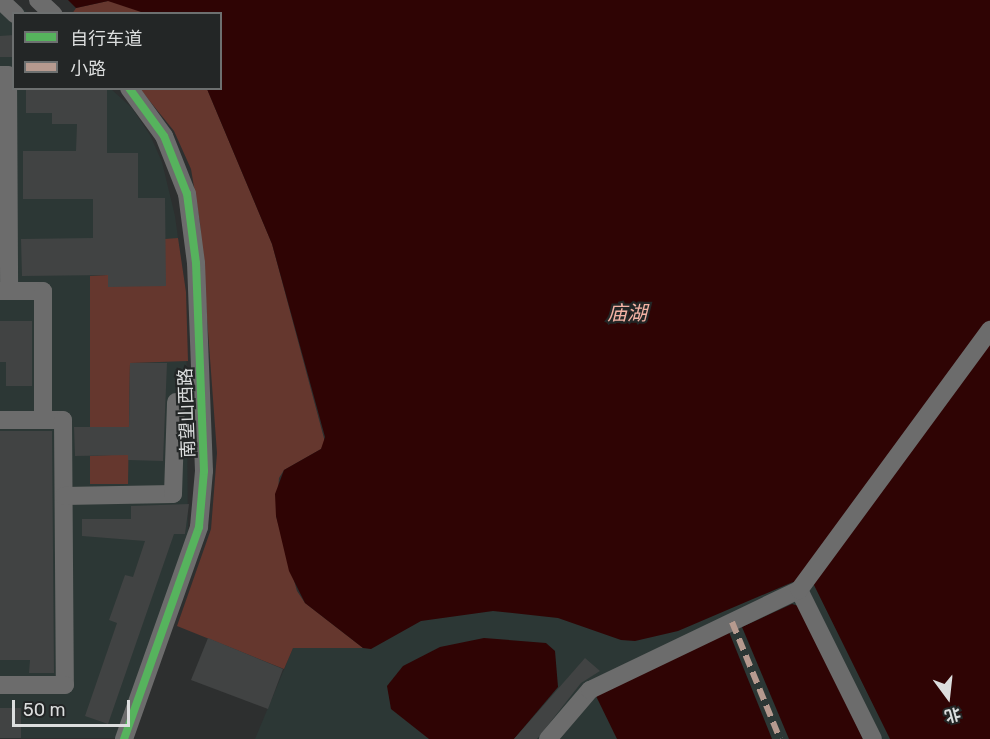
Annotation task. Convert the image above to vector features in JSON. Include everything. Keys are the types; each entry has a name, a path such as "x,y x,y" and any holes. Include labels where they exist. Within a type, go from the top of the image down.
{"street":[{"path":"0,0 13,12"},
{"path":"38,0 50,12"},
{"path":"7,75 4,291 43,291 43,420"},
{"name":"南望山西路","path":"123,739 199,527 204,471 195,263 187,194 164,136 130,90"},
{"path":"548,739 591,690 799,590 990,330"},
{"path":"64,496 173,494 176,402"},
{"path":"0,420 63,420 65,685 0,685"},
{"path":"799,590 873,739"}],"shaded area":[{"path":"0,0 13,0 27,12 12,12 12,90 112,90 132,108 150,135 162,162 175,216 186,296 188,534 117,738 0,738"},
{"path":"108,1 121,2 142,12 73,12 76,8"},
{"path":"141,90 207,90 272,244 325,442 321,449 284,470 279,478 276,516 297,591 305,603 363,648 293,648 284,669 177,626 211,529 217,453 200,223 191,169 174,131"},
{"path":"178,238 186,292 188,361 130,363 128,484 90,484 90,456 112,455 112,428 90,427 90,276 108,275 165,239"},
{"path":"801,558 926,739 255,739 293,648 374,599"}],"water":[{"name":"庙湖","path":"68,0 990,0 990,739 890,739 813,583 793,582 678,631 635,641 621,640 558,618 493,611 421,621 371,649 363,648 305,603 289,571 276,516 275,494 284,470 321,449 325,437 272,244 207,90 222,90 222,12 141,12 108,1 76,8"},
{"path":"792,604 802,607 863,739 789,739 742,627"},
{"path":"729,632 772,739 617,739 596,696"},
{"path":"484,638 546,643 555,651 558,687 514,739 429,739 391,709 387,686 403,666 440,647"}],"building":[{"path":"12,35 12,57 0,57 0,36"},
{"path":"26,90 107,90 107,153 138,153 138,198 165,198 166,286 108,287 108,275 22,276 21,239 93,238 93,199 23,199 23,151 76,151 77,124 52,124 52,113 26,113"},
{"path":"0,321 32,321 32,386 6,386 6,362 0,362"},
{"path":"130,363 167,363 163,461 128,460 128,455 75,456 74,427 129,427"},
{"path":"0,431 52,431 54,673 29,673 30,660 0,660"},
{"path":"189,504 185,534 174,534 108,724 85,716 117,623 109,620 125,575 133,577 145,541 82,536 82,519 131,519 131,506"},
{"path":"208,638 283,669 268,709 191,680"},
{"path":"585,658 600,671 581,683 537,739 514,739"},
{"path":"0,708 21,708 21,738 0,738"}],"marked path":[{"path":"732,622 780,739"}],"cycle path":[{"path":"124,739 199,527 204,471 196,263 187,194 164,136 130,90"}]}
